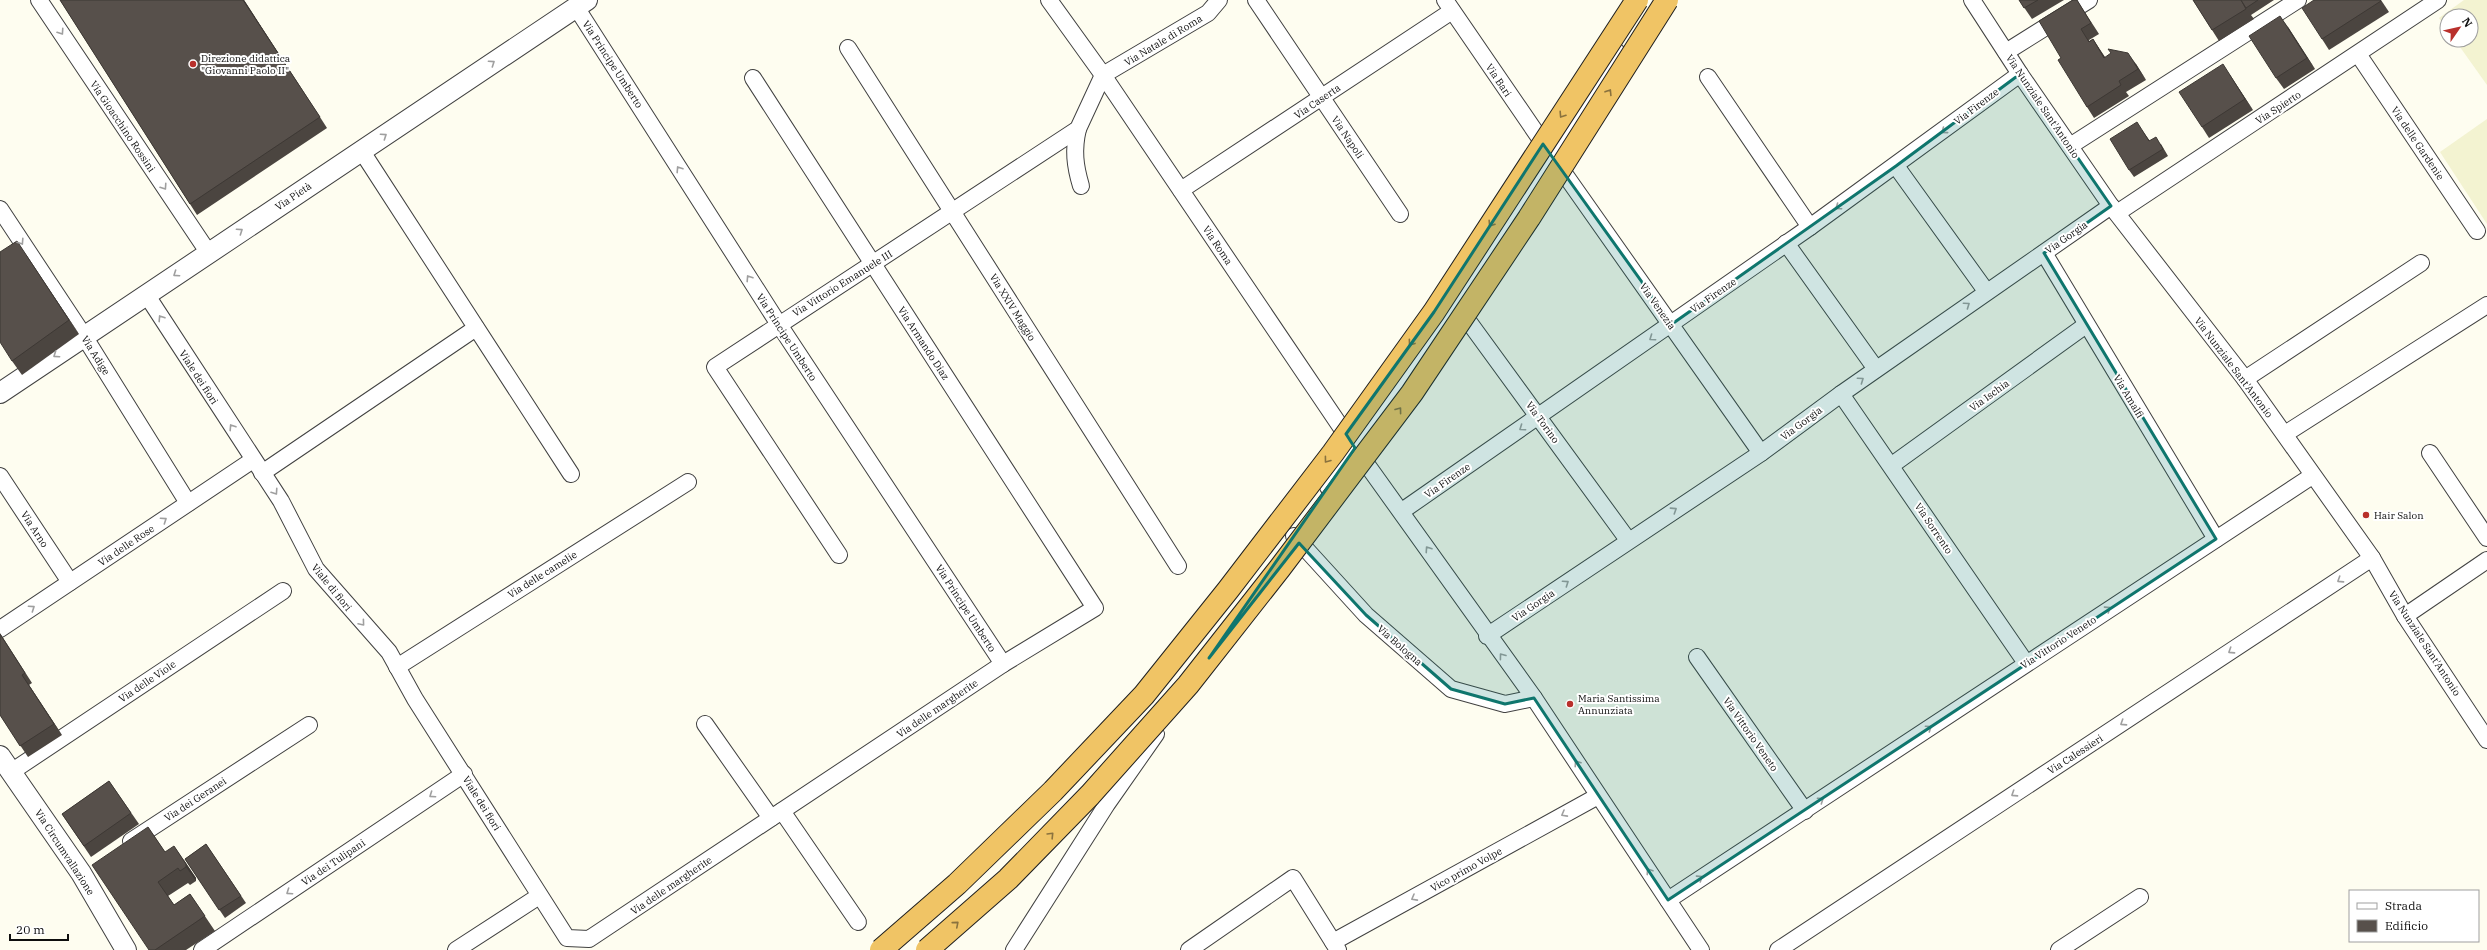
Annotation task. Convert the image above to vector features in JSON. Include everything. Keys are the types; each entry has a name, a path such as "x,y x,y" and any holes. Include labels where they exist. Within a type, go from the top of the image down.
{"highway":[{"path":"881,950 957,884 1053,791 1144,695 1228,590 1333,453 1434,312 1637,0"},
{"path":"927,950 1008,879 1090,795 1188,685 1275,574 1412,393 1529,218 1668,0"}],"street":[{"name":"Via Gioacchino Rossini","path":"39,0 208,252"},
{"name":"Via Roma","path":"1049,0 1103,75 1355,448 1402,511 1487,636 1534,698 1701,950"},
{"name":"Via Natale di Roma","path":"1103,75 1208,13 1219,0"},
{"name":"Via Napoli","path":"1256,0 1400,214"},
{"path":"1014,950 1107,804 1455,304 1554,159 1644,0"},
{"name":"Via Nunziale Sant'Antonio","path":"1972,0 2020,74 2114,209 2245,379 2285,434 2312,476 2372,558 2405,616 2486,734"},
{"path":"2006,52 2089,0"},
{"path":"2070,146 2298,0"},
{"name":"Via Spierto","path":"2114,209 2358,54 2438,0"},
{"name":"Via Pietà","path":"0,393 208,252 582,4"},
{"name":"Via Principe Umberto","path":"582,4 778,323 1003,664"},
{"name":"Via Caserta","path":"1181,190 1322,98 1448,5"},
{"name":"Via Bari","path":"1448,5 1554,159"},
{"name":"Via XXIV Maggio","path":"848,48 1178,566"},
{"name":"Via delle Gardenie","path":"2358,54 2477,231"},
{"name":"Via Firenze","path":"1402,511 1810,227 1896,166 2020,74"},
{"path":"1081,186 1076,168 1073,147 1078,129 1103,75"},
{"path":"1708,77 1810,227"},
{"name":"Via Armando Diaz","path":"753,78 1096,608"},
{"name":"Via Vittorio Emanuele III","path":"839,555 715,366 778,323 873,264 1078,129"},
{"path":"361,150 571,474"},
{"name":"Via Venezia","path":"1554,159 1762,453"},
{"path":"1896,166 1986,291"},
{"name":"Via Adige","path":"0,209 84,336 188,503"},
{"name":"Via Gorgia","path":"1487,636 1628,540 1762,453 1840,394 1986,291 2114,209"},
{"path":"1786,243 1876,369"},
{"name":"Via Amalfi","path":"2044,253 2216,539"},
{"path":"2245,379 2421,263"},
{"name":"Viale dei fiori","path":"146,294 257,466"},
{"name":"Via Torino","path":"1455,304 1539,416 1628,540"},
{"path":"2285,434 2487,305"},
{"name":"Via Ischia","path":"1892,465 2086,325"},
{"name":"Via delle Rose","path":"0,629 188,503 257,466 476,328"},
{"name":"Via Sorrento","path":"1840,394 1892,465 2026,663"},
{"path":"2430,453 2487,538"},
{"name":"Viale di fiori","path":"257,466 281,501 316,569 390,652 397,667"},
{"name":"Via Arno","path":"0,476 70,582"},
{"name":"Via Vittorio Veneto","path":"1668,900 2312,476"},
{"name":"Via delle camelie","path":"397,667 688,482"},
{"name":"Via Bologna","path":"1294,536 1366,615 1451,689 1505,704 1534,698"},
{"name":"Via Calessieri","path":"1778,950 2372,558"},
{"path":"2405,616 2487,560"},
{"name":"Via delle Viole","path":"11,772 283,591"},
{"name":"Via delle margherite","path":"567,938 589,939 1003,664 1096,608"},
{"name":"Via Vittorio Veneto","path":"1696,657 1805,811"},
{"name":"Viale dei fiori","path":"397,667 415,700 464,774 567,938"},
{"path":"706,724 858,922"},
{"name":"Via dei Geranei","path":"120,848 309,725"},
{"name":"Via Circumvallazione","path":"0,756 88,869 126,950"},
{"name":"Via dei Tulipani","path":"202,950 464,774"},
{"name":"Vico primo Volpe","path":"1189,950 1293,878 1336,946 1598,796"},
{"path":"2058,950 2140,896"},
{"path":"456,950 532,900"}],"highlighted area":[{"path":"2020,74 2111,206 2044,253 2216,539 1668,900 1534,698 1505,704 1451,689 1366,615 1299,543 1209,658 1355,448 1346,434 1434,312 1543,144 1672,324 1896,166"}],"green space":[{"path":"2464,0 2487,0 2487,85 2461,48 2479,48 2479,8 2453,8"},
{"path":"2487,119 2487,224 2440,152"}],"building":[{"name":"Direzione didattica \"Giovanni Paolo II\"","path":"60,0 243,0 320,117 190,204"},
{"path":"2019,0 2038,0 2024,8"},
{"path":"2073,0 2077,0 2091,23 2081,29 2089,42 2093,39 2104,58 2111,53 2108,49 2128,53 2138,69 2119,81 2121,85 2087,107 2058,60 2061,58 2039,21"},
{"path":"2193,0 2241,0 2246,9 2212,30"},
{"path":"2241,0 2258,0 2246,8"},
{"path":"2314,0 2381,1 2322,39 2302,8"},
{"path":"2280,16 2307,58 2276,78 2249,36"},
{"path":"2223,64 2245,99 2202,127 2179,92"},
{"path":"2137,122 2149,141 2156,137 2163,149 2129,170 2110,139"},
{"path":"17,241 69,320 12,361 0,342 0,252"},
{"path":"0,634 25,673 22,675 54,724 20,746 0,715"},
{"path":"109,781 131,813 84,846 62,814"},
{"path":"148,827 165,852 174,846 186,864 186,867 180,871 178,868 158,882 174,905 190,894 205,916 155,950 149,950 92,865"},
{"path":"206,844 241,896 219,910 185,859"}],"place":[{"name":"Direzione didattica \"Giovanni Paolo II\"","path":"193,64"},
{"name":"Hair Salon","path":"2366,515"},
{"name":"Maria Santissima Annunziata","path":"1570,704"}]}
